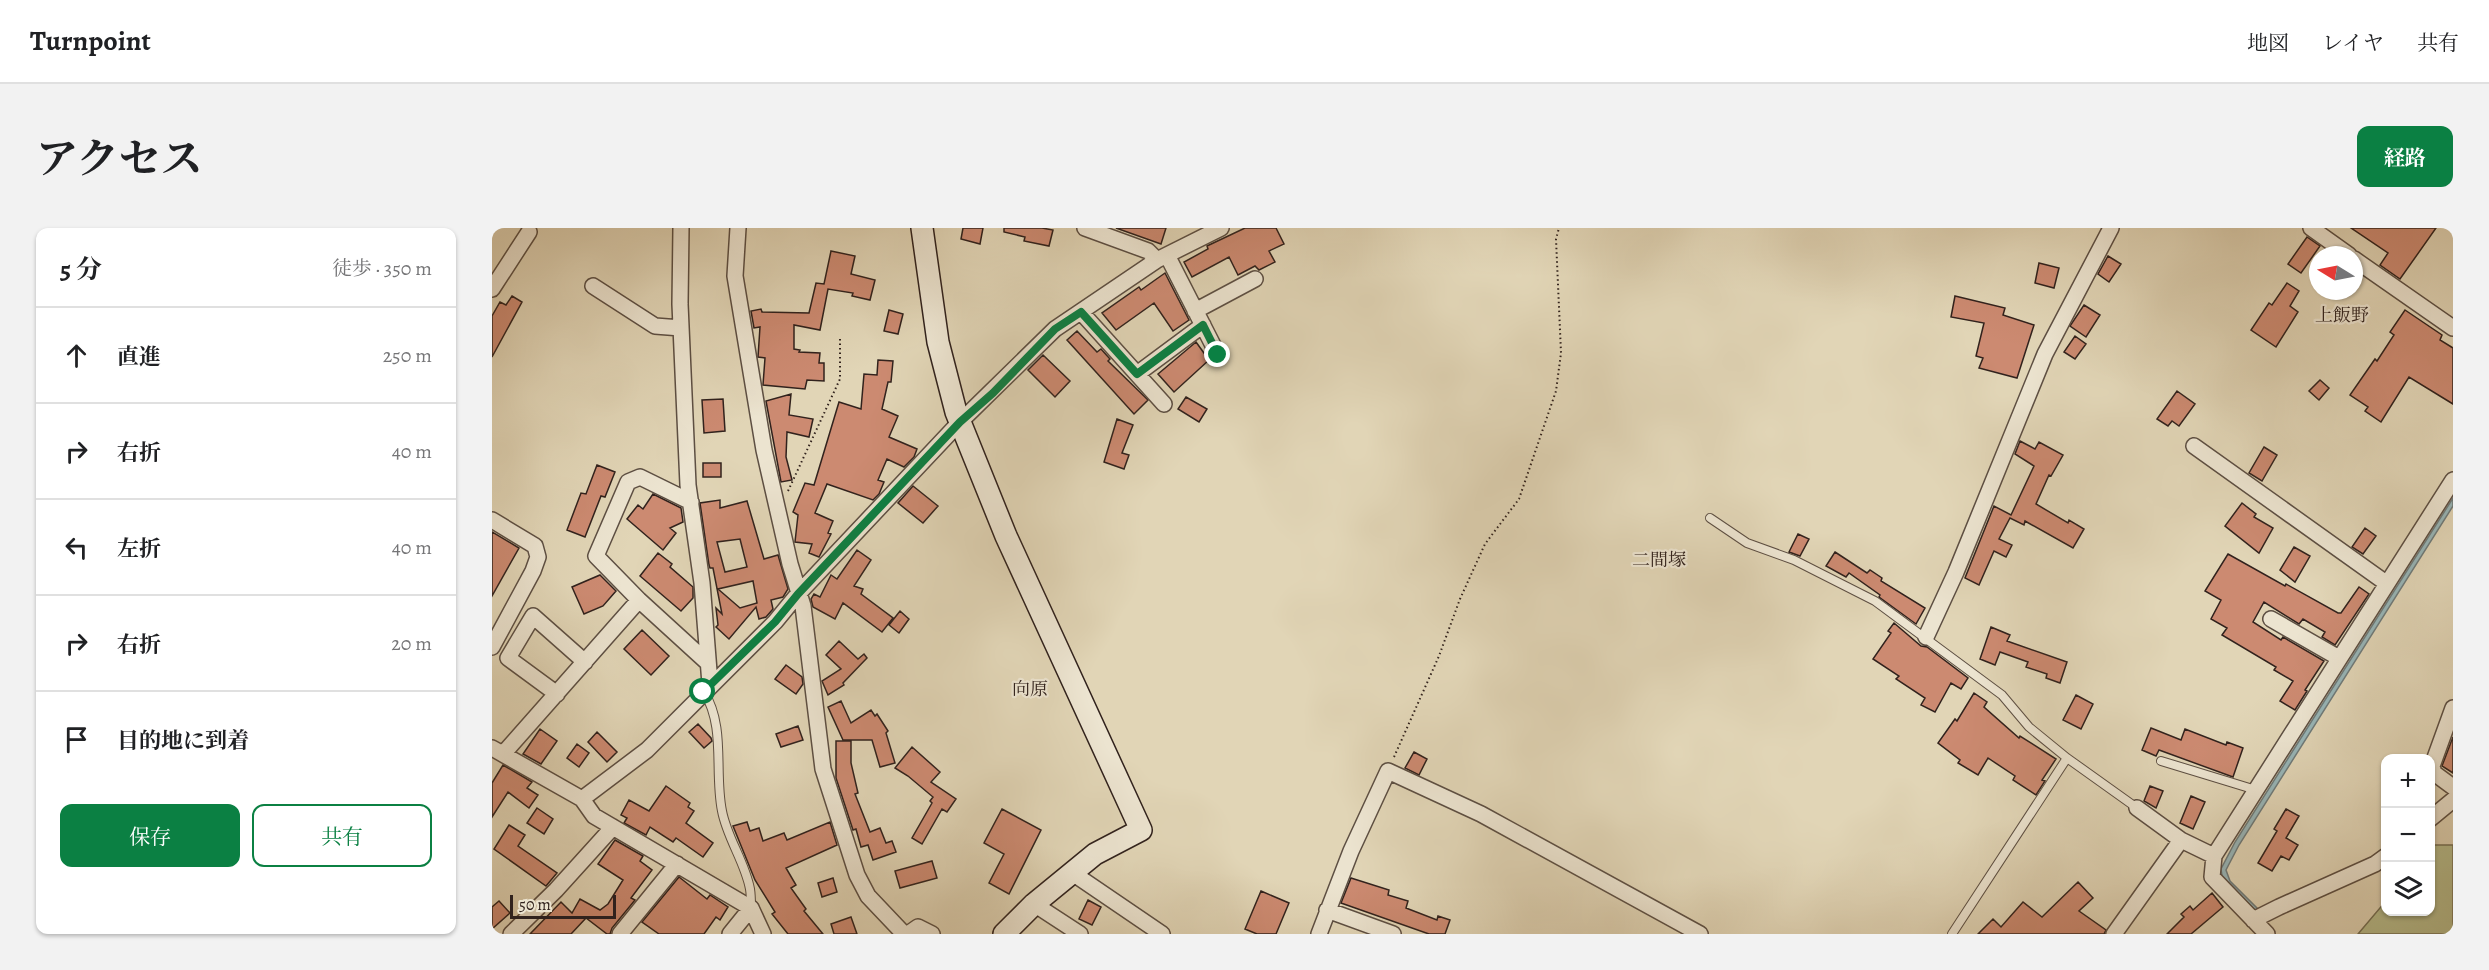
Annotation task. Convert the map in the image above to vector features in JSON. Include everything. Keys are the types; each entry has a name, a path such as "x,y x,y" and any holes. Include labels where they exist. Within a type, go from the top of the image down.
{"street":[{"path":"681,228 681,328 691,502 702,584 708,663 707,688"},
{"path":"738,228 735,276 764,450 798,594 803,606 823,769 844,839 868,896 906,934 918,927 933,934"},
{"path":"922,228 938,342 960,422 1006,536 1141,830 1095,854 1071,872 1004,934"},
{"path":"1085,228 1162,257 1195,311 1218,355"},
{"path":"582,799 647,750 775,622 798,594 960,422 993,393 1055,329 1162,257 1221,228"},
{"path":"1926,637 1956,572 2045,354 2112,228"},
{"path":"2310,228 2336,246"},
{"path":"492,289 529,232"},
{"path":"2363,265 2453,328"},
{"path":"1195,311 1255,279"},
{"path":"593,286 655,326 681,328"},
{"path":"1081,312 1164,404"},
{"path":"1137,374 1203,325"},
{"path":"2194,446 2386,583"},
{"path":"691,502 640,477 628,482 596,556 639,600 708,663"},
{"path":"2267,934 2212,878 2214,856 2453,480"},
{"path":"492,520 535,546 538,557 533,571 492,647"},
{"path":"639,600 557,694 498,751 582,799 594,816 751,908 764,933"},
{"path":"557,694 508,658 533,616 585,662"},
{"path":"2271,619 2339,658"},
{"path":"2453,708 2432,766 2434,773 2453,787"},
{"path":"1319,934 1351,851 1388,771 1481,814 1700,933"},
{"path":"2435,815 2453,800"},
{"path":"2137,808 2181,840 2214,856"},
{"path":"511,934 556,890 613,826"},
{"path":"2114,934 2181,840"},
{"path":"2253,920 2381,859"},
{"path":"620,934 677,864"},
{"path":"1071,872 1162,934"},
{"path":"1034,904 1080,934"},
{"path":"730,934 751,908"},
{"path":"1328,910 1393,934"}],"lane":[{"path":"1710,518 1747,543 1794,560 1875,601 2002,695 2029,727 2067,758 2137,808"},
{"path":"707,688 717,730 721,808 750,890 751,908"},
{"path":"1952,934 2067,758"},
{"path":"2161,761 2256,790"}],"path":[{"path":"1388,771 1485,544 1519,499 1556,391 1561,353 1556,239 1559,228"},
{"path":"778,513 840,379 840,338"}],"green space":[{"path":"2435,845 2453,845 2453,934 2358,934 2381,907 2381,916 2435,916"}],"water":[{"path":"2453,498 2453,506 2239,845 2226,870 2230,881 2258,909 2254,913 2222,876 2221,869 2235,842"}],"building":[{"path":"963,228 983,228 980,244 961,239"},
{"path":"1004,228 1053,230 1049,246 1024,241 1025,237 1004,232"},
{"path":"1116,228 1166,228 1161,244"},
{"path":"1245,228 1276,228 1284,244 1269,251 1275,262 1259,270 1255,266 1238,275 1229,257 1192,277 1184,262 1208,249 1207,246"},
{"path":"2351,228 2436,228 2400,279 2380,265 2388,253"},
{"path":"2307,237 2320,246 2309,246 2309,262 2301,273 2288,264"},
{"path":"831,251 855,256 851,274 875,280 870,300 852,296 853,293 828,289 820,330 794,325 794,349 800,350 799,352 820,353 819,363 824,363 824,381 807,380 805,389 763,385 765,358 758,357 760,327 754,328 751,311 761,309 762,312 809,313 816,283 824,284"},
{"path":"2108,256 2121,264 2109,282 2098,274"},
{"path":"2039,263 2059,268 2054,288 2035,283"},
{"path":"1165,273 1189,320 1173,331 1154,303 1116,330 1102,313 1139,287 1141,290"},
{"path":"2287,283 2299,291 2290,306 2298,312 2276,347 2251,330 2269,303 2272,305"},
{"path":"512,296 522,302 492,357 492,316 500,302 506,305"},
{"path":"1955,296 2005,308 2003,315 2034,325 2017,378 1979,368 1983,358 1976,356 1984,323 1951,317"},
{"path":"2084,305 2100,315 2086,337 2070,326"},
{"path":"889,310 903,314 898,334 884,331"},
{"path":"2405,310 2442,335 2440,340 2453,348 2453,404 2409,377 2381,422 2365,411 2368,407 2350,395 2394,335 2390,332"},
{"path":"1077,331 1097,352 1101,349 1110,359 1108,361 1148,400 1134,414 1067,340"},
{"path":"2075,336 2086,344 2075,359 2064,352"},
{"path":"1196,342 1209,360 1174,392 1158,374"},
{"path":"1043,355 1070,381 1055,397 1028,370"},
{"path":"878,360 893,361 891,382 888,382 882,409 898,416 889,437 917,449 914,457 904,467 887,459 878,480 884,482 879,494 873,500 827,484 815,513 833,521 828,533 831,534 819,557 809,553 812,544 795,542 798,515 793,512 805,483 814,485 839,402 861,409 864,374 877,375"},
{"path":"2320,380 2329,388 2319,400 2309,391"},
{"path":"2177,391 2195,404 2179,426 2172,421 2168,426 2157,419"},
{"path":"791,394 789,415 813,419 809,437 787,432 786,457 792,480 781,482 766,401"},
{"path":"1186,397 1207,409 1199,422 1178,409"},
{"path":"723,399 725,431 704,433 702,400"},
{"path":"1117,419 1133,425 1122,453 1129,455 1124,469 1104,462"},
{"path":"2020,441 2035,449 2039,442 2063,455 2051,476 2049,475 2036,504 2068,523 2069,520 2084,529 2073,548 2025,521 2024,525 2010,518 1999,539 2012,545 2006,557 1994,551 1979,585 1965,578 1994,506 2011,515 2034,466 2015,454"},
{"path":"2264,447 2277,455 2262,481 2249,473"},
{"path":"703,463 721,463 721,477 703,477"},
{"path":"597,465 615,472 605,497 601,496 585,537 567,530 581,493 586,494"},
{"path":"913,486 938,506 923,523 898,503"},
{"path":"653,494 681,508 683,522 670,528 676,533 663,550 627,519 638,505 643,509"},
{"path":"720,500 720,508 747,501 764,559 778,555 788,589 783,597 771,600 773,609 766,617 759,619 756,607 729,639 716,627 718,625 716,608 722,614 713,568 709,565 700,503","holes":["740,539 747,567 725,572 717,542","753,581 757,603 740,608 718,589"]},
{"path":"2242,503 2256,514 2254,517 2273,528 2259,553 2225,526"},
{"path":"2365,528 2376,536 2363,554 2352,547"},
{"path":"492,532 519,548 492,596"},
{"path":"1798,534 1809,539 1800,556 1789,552"},
{"path":"2294,547 2310,556 2295,582 2280,570"},
{"path":"857,550 871,560 854,586 863,589 861,594 893,618 882,632 843,603 835,619 813,607 811,599 814,594 820,597 831,575 837,579"},
{"path":"1835,552 1867,573 1870,570 1882,578 1881,581 1925,608 1916,624 1849,573 1846,577 1826,566"},
{"path":"658,553 672,564 670,567 693,587 693,598 681,611 640,576"},
{"path":"2228,554 2338,613 2341,613 2359,587 2369,594 2335,645 2322,637 2325,632 2303,619 2299,624 2264,602 2253,622 2281,640 2283,637 2324,661 2295,710 2280,701 2293,681 2274,670 2276,667 2222,635 2227,628 2211,619 2221,600 2205,591"},
{"path":"600,575 616,591 603,606 584,614 572,587"},
{"path":"900,611 909,619 899,633 889,625"},
{"path":"1894,623 1921,646 1927,647 1968,678 1961,689 1951,683 1935,712 1921,705 1925,698 1896,679 1899,676 1873,659 1891,633 1888,631"},
{"path":"1991,627 2010,635 2007,641 2067,662 2060,683 2046,678 2047,674 2026,667 2028,662 2000,652 1995,665 1980,659"},
{"path":"642,630 669,656 651,675 624,649"},
{"path":"839,641 858,659 864,654 867,658 843,683 844,685 828,695 822,681 841,669 826,655"},
{"path":"786,665 802,677 803,684 796,694 775,679"},
{"path":"1974,693 1987,702 1984,707 2019,738 2020,736 2056,759 2042,780 2045,781 2036,795 2013,780 2015,776 1988,758 1978,775 1958,763 1960,760 1938,743 1955,719 1957,721"},
{"path":"2076,695 2093,704 2081,729 2063,720"},
{"path":"841,701 851,723 871,710 875,716 877,714 888,731 886,733 895,763 880,767 872,740 843,740 828,707"},
{"path":"698,724 712,741 704,748 689,732"},
{"path":"798,726 803,740 781,747 776,734"},
{"path":"2151,728 2181,740 2185,729 2226,745 2227,742 2243,748 2233,777 2159,750 2156,756 2142,750"},
{"path":"540,729 557,741 541,764 523,754"},
{"path":"597,732 617,752 607,762 588,742"},
{"path":"2453,737 2453,773 2442,766"},
{"path":"836,741 851,741 851,763 858,793 855,794 870,832 880,828 886,843 892,841 896,852 873,860 868,845 861,847 836,778"},
{"path":"577,744 589,753 579,767 567,758"},
{"path":"912,747 940,772 931,782 956,799 947,812 942,809 922,844 912,838 932,803 930,801 933,797 895,768"},
{"path":"1414,752 1427,759 1419,775 1405,768"},
{"path":"503,765 532,782 527,788 538,795 529,808 508,792 492,817 492,783"},
{"path":"666,786 690,803 688,807 694,811 686,823 713,843 703,857 676,838 673,842 650,827 646,835 624,823 627,818 621,815 629,800 649,811"},
{"path":"2150,786 2163,791 2156,808 2144,801"},
{"path":"2191,796 2205,802 2193,829 2180,823"},
{"path":"537,808 553,819 544,834 527,823"},
{"path":"1002,809 1041,830 1009,894 989,883 1004,854 984,843"},
{"path":"2286,809 2299,816 2286,838 2298,845 2289,860 2281,856 2272,871 2258,863 2277,831 2274,829"},
{"path":"747,822 750,831 759,828 763,841 784,833 787,840 830,822 837,845 786,868 796,885 791,888 806,909 804,911 823,934 788,934 772,914 775,912 755,880 733,826"},
{"path":"509,825 525,835 518,846 557,873 546,886 494,849"},
{"path":"615,840 643,856 640,861 652,870 631,898 635,900 612,928 610,934 586,918 571,934 530,934 561,902 572,913 580,899 600,910 608,904 623,880 598,864"},
{"path":"932,861 937,878 900,888 895,871"},
{"path":"679,877 707,899 710,895 728,907 720,920 716,917 704,934 659,934 642,922"},
{"path":"833,878 837,892 822,897 818,883"},
{"path":"1351,878 1389,890 1388,895 1408,901 1406,908 1437,920 1438,916 1450,920 1445,934 1429,934 1341,903"},
{"path":"2078,882 2093,898 2079,911 2106,930 2104,934 1978,934 1993,919 2001,927 2023,902 2042,917"},
{"path":"1261,891 1289,903 1276,934 1257,934 1245,929"},
{"path":"2212,893 2223,907 2191,934 2167,934 2184,917 2181,914 2190,906 2193,910"},
{"path":"1088,900 1101,907 1092,925 1079,919"},
{"path":"499,901 510,913 492,929 492,907"},
{"path":"851,917 857,934 834,934 831,924"}],"district":[{"name":"上飯野","path":"2342,315"},
{"name":"二間塚","path":"1659,560"},
{"name":"向原","path":"1030,689"}],"route":[{"path":"703,692 775,622 798,594 960,422 993,393 1055,329 1081,312 1137,374 1203,325 1218,355"}]}
